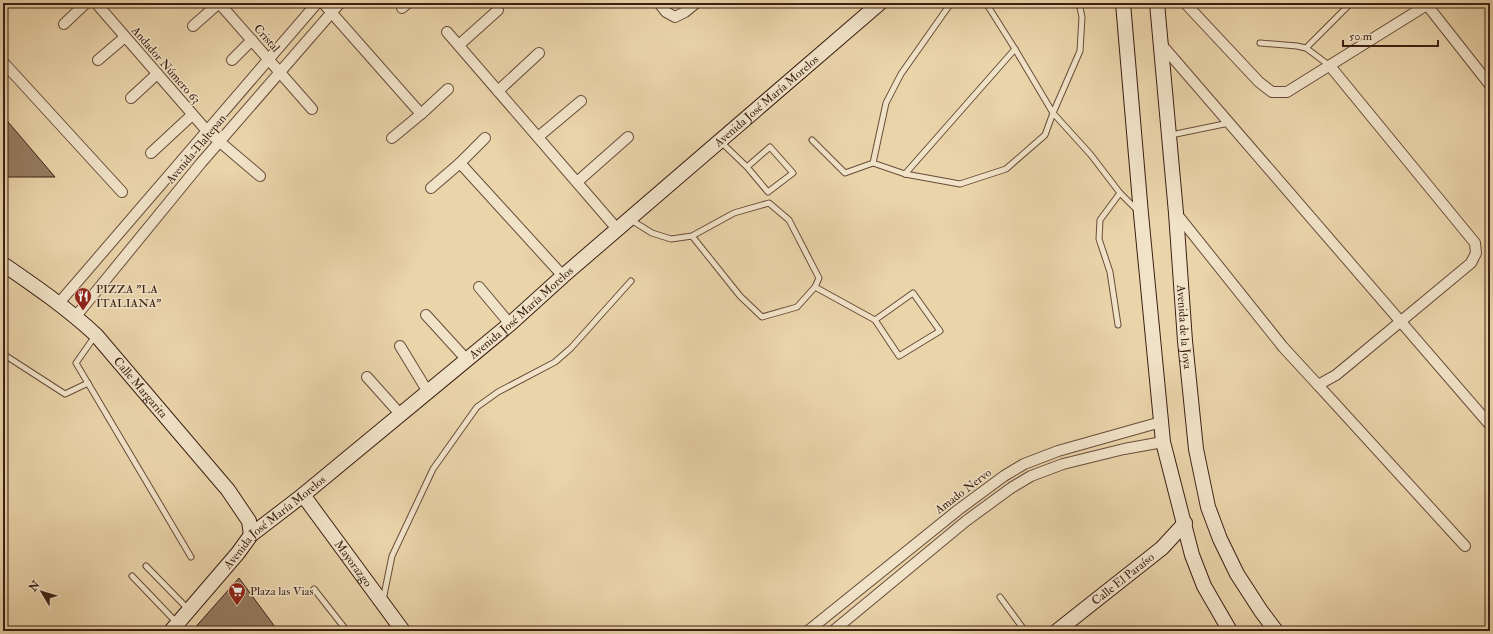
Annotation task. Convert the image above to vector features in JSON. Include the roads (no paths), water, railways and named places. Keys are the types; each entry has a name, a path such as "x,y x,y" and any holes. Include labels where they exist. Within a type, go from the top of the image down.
{"main road":[{"name":"Avenida José María Morelos","path":"174,627 251,536 304,495 510,324 563,276 630,220 880,3"},
{"path":"1123,3 1141,214 1163,442 1192,555 1204,586 1230,631"},
{"name":"Avenida de la Joya","path":"1157,3 1176,213 1185,342 1196,449 1208,508 1220,539 1237,574 1276,631"},
{"name":"Calle Margarita","path":"3,264 59,303 76,316 96,335 228,490 249,521 251,536"},
{"name":"Mayorazgo","path":"304,495 403,631"},
{"name":"Calle El Paraíso","path":"1057,631 1162,548 1185,523"}],"street":[{"path":"64,24 86,3"},
{"name":"Andador Número 63","path":"96,3 207,131 219,143 260,176"},
{"path":"193,26 219,3"},
{"name":"Cristal","path":"219,3 312,109"},
{"name":"Avenida Tlaltepan","path":"59,303 317,3"},
{"path":"323,3 421,114"},
{"name":"Avenida Tlaltepan","path":"76,316 148,227 340,3"},
{"path":"659,3 666,12 675,17 685,12 696,3"},
{"path":"1185,3 1259,82 1272,92 1287,92 1428,4 1490,85"},
{"path":"459,45 498,10"},
{"path":"447,32 618,230"},
{"path":"98,60 125,37"},
{"path":"232,60 252,40"},
{"path":"1161,44 1490,425"},
{"path":"498,91 539,53"},
{"path":"3,62 122,192"},
{"path":"1318,385 1336,375 1471,263 1476,253 1475,243 1330,66"},
{"path":"131,98 157,74"},
{"path":"392,138 448,89"},
{"path":"538,137 582,101"},
{"path":"151,153 192,115"},
{"path":"577,182 628,137"},
{"path":"432,188 485,138"},
{"path":"460,163 563,276"},
{"path":"1176,213 1283,347 1464,546"},
{"path":"135,216 148,227"},
{"path":"479,287 510,324"},
{"path":"426,315 467,360"},
{"path":"400,346 428,392"},
{"path":"367,377 401,415"},
{"name":"Amado Nervo","path":"808,631 958,510 1004,476 1024,464 1058,451 1161,422"},
{"path":"833,631 966,521 1011,488 1031,476 1063,464 1124,449 1163,442"}],"lane":[{"path":"873,163 886,103 901,74 951,3"},
{"path":"986,3 1015,48 1053,113 1091,154 1120,193 1141,214"},
{"path":"812,140 845,173 873,163 905,174 960,184 1006,169 1046,135 1053,113 1080,51 1082,17 1079,3"},
{"path":"1306,48 1351,3"},
{"path":"1260,43 1306,48 1330,66"},
{"path":"905,174 1015,48"},
{"path":"1168,136 1229,123"},
{"path":"720,142 747,167 768,192 793,173 770,147 747,167"},
{"path":"1118,325 1110,272 1099,239 1100,220 1120,193"},
{"path":"630,220 652,233 670,240 692,236 734,213 769,202 789,220 819,278 815,287 797,307 762,317 740,296 692,236"},
{"path":"383,603 392,556 433,469 477,407 498,392 555,362 571,348 631,281"},
{"path":"815,287 875,320 899,356 940,331 913,293 875,320"},
{"path":"96,335 76,363 191,557"},
{"path":"3,354 65,394 88,383"},
{"path":"146,566 189,611"},
{"path":"132,576 174,627"},
{"path":"314,589 347,631"},
{"path":"1000,597 1025,631"}],"place":[{"name":"PIZZA \"LA ITALIANA\"","path":"83,311"},
{"name":"Plaza las Vias","path":"237,606"}]}
